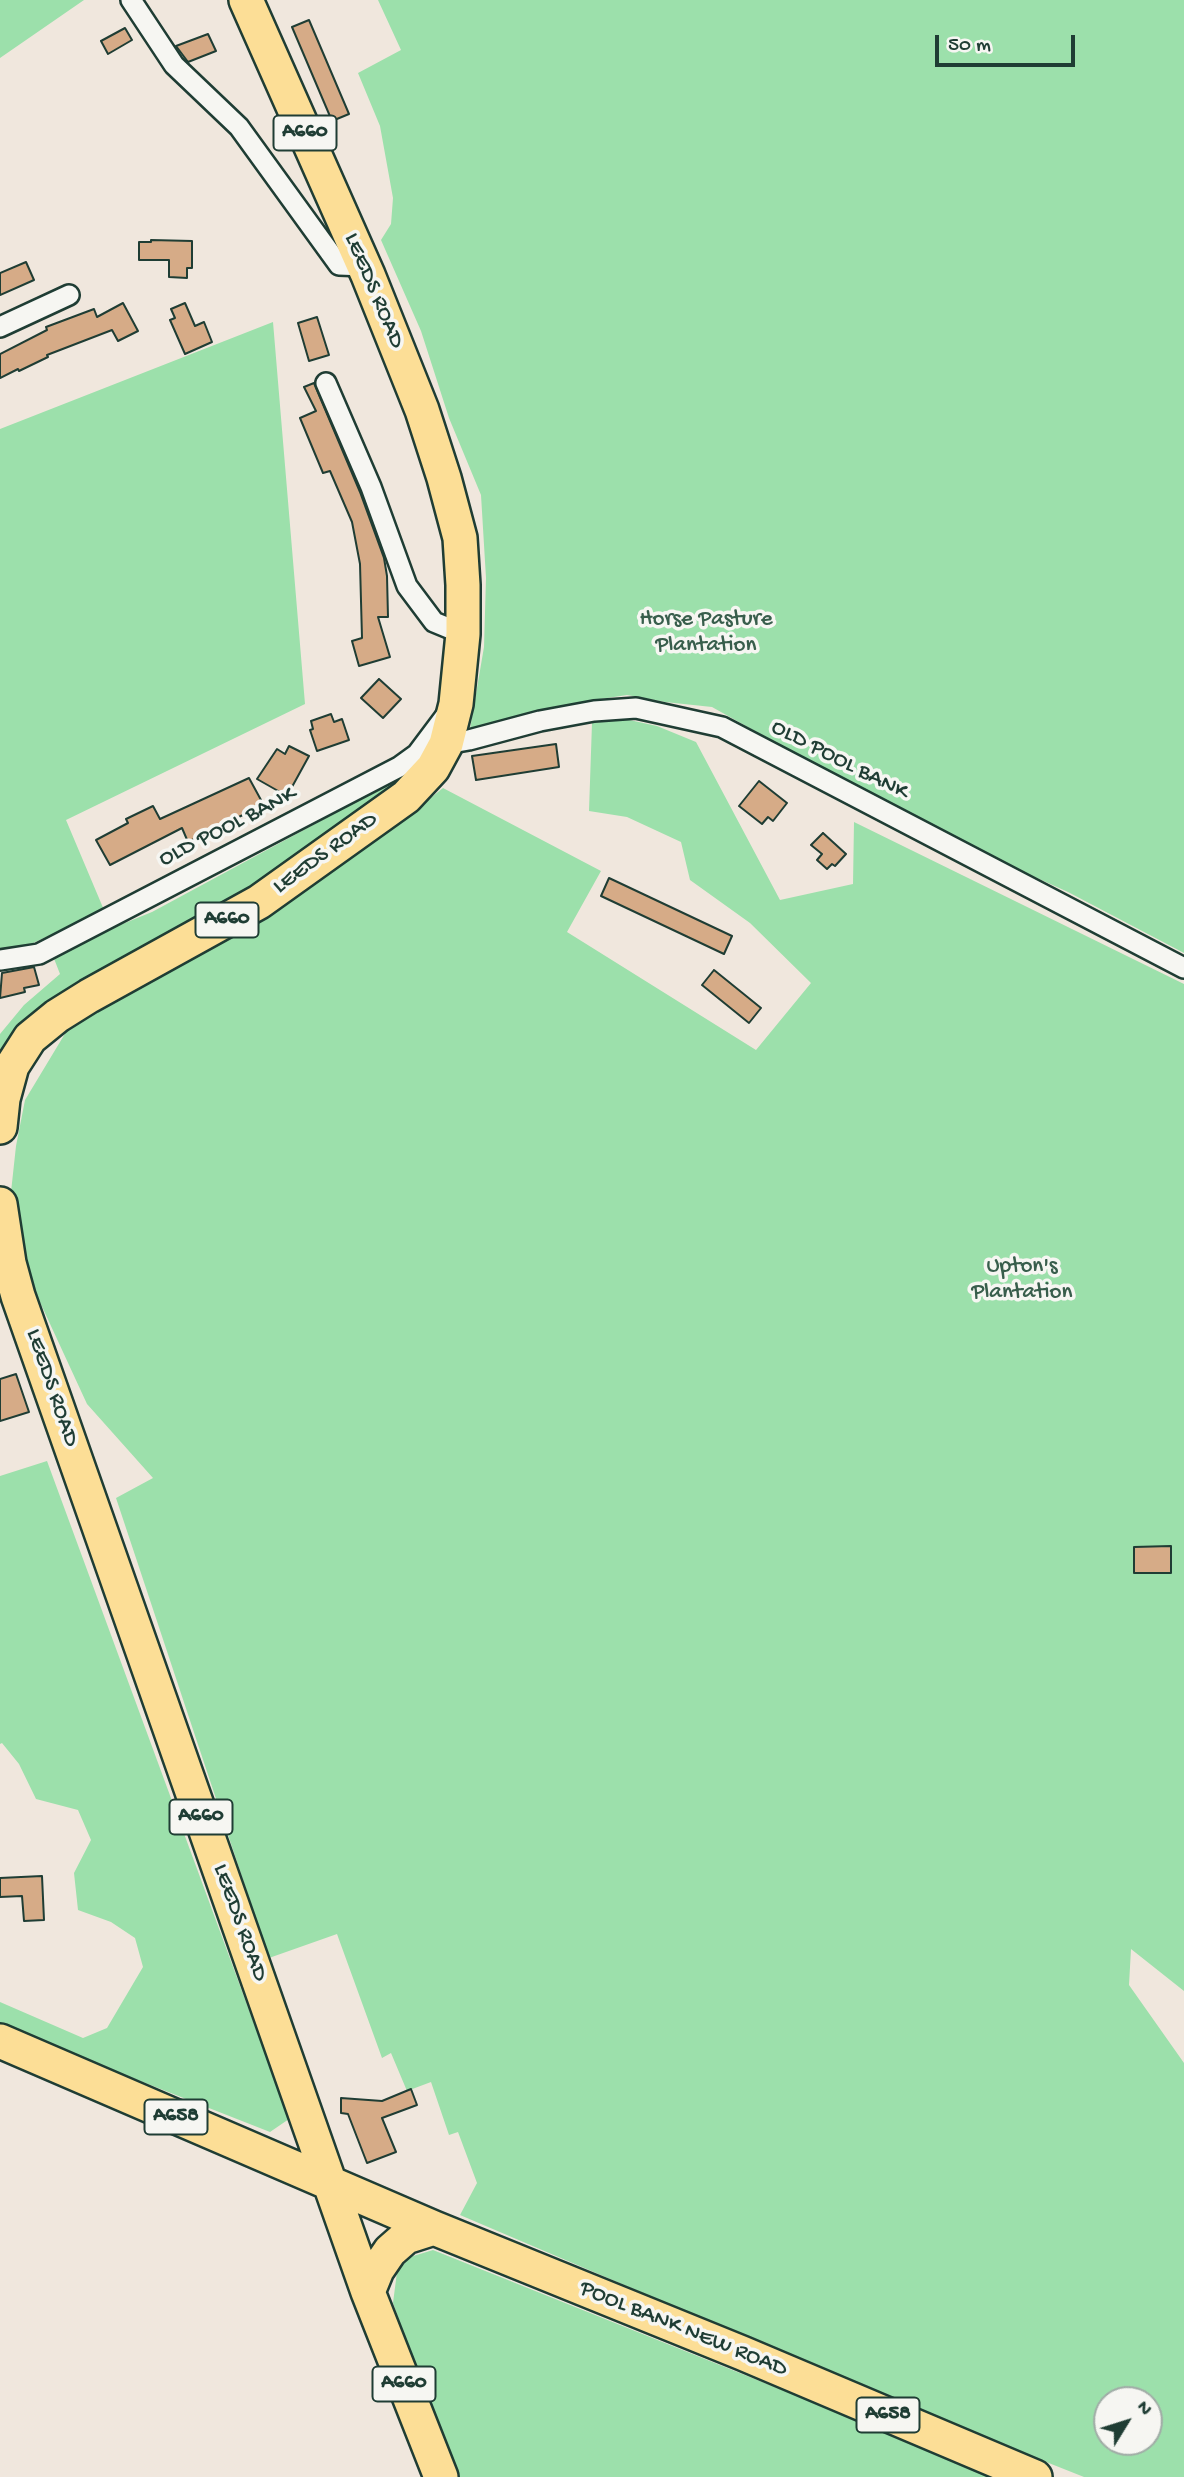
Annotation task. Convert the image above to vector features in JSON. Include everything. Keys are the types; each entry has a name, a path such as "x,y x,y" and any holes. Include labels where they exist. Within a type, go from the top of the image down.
{"highway":[{"name":"LEEDS ROAD","path":"0,1127 3,1099 12,1066 30,1038 57,1016 89,996 259,902 406,797 433,768 446,744 456,704 463,634 464,586 460,538 444,478 422,410 364,266 246,0"},
{"name":"LEEDS ROAD","path":"0,1204 9,1263 9,1295 331,2183 368,2292 441,2477"},
{"name":"A658","path":"0,2041 331,2183"},
{"name":"POOL BANK NEW ROAD","path":"331,2183 1035,2477"},
{"path":"368,2292 377,2270 390,2251 406,2237 434,2228"}],"street":[{"path":"131,0 174,65 239,127 339,265 364,266"},
{"path":"0,327 69,295"},
{"path":"326,383 372,486 407,586 434,622 463,634"},
{"name":"OLD POOL BANK","path":"0,960 39,954 399,767 417,754 456,704"},
{"name":"OLD POOL BANK","path":"446,744 540,721 594,711 636,708 722,727 1184,968"}],"green space":[{"path":"0,0 84,0 0,58"},
{"name":"Horse Pasture Plantation","path":"378,0 1184,0 1184,953 1068,892 939,834 712,707 627,695 581,702 497,723 474,733 470,729 484,647 486,578 481,495 449,418 421,331 381,240 391,224 393,198 380,126 358,73 401,50"},
{"path":"273,322 305,704 66,820 104,910 16,951 0,953 0,429"},
{"name":"Upton's Plantation","path":"625,719 657,726 696,742 780,900 853,884 854,822 1184,984 1184,1991 1131,1949 1129,1985 1184,2063 1184,2477 1084,2477 943,2421 460,2215 477,2183 458,2132 449,2135 431,2082 407,2091 391,2053 382,2058 337,1934 269,1958 116,1498 153,1478 87,1404 27,1274 11,1192 25,1100 66,1032 131,989 379,839 443,788 601,871 567,932 756,1050 811,983 750,923 690,880 681,842 627,817 589,811 592,723"},
{"path":"402,777 406,784 0,1069 0,1034 24,1005 60,974 53,956 73,944 152,912"},
{"path":"47,1461 289,2119 270,2132 0,2023 0,2002 83,2038 107,2028 143,1967 135,1938 111,1922 78,1910 74,1873 91,1840 78,1810 36,1799 19,1764 2,1743 0,1744 0,1476"},
{"path":"433,2250 867,2424 990,2477 455,2477 393,2303 397,2272 410,2257"}],"building":[{"path":"309,20 349,114 332,121 292,27"},
{"path":"125,28 132,40 108,54 101,41"},
{"path":"208,34 216,51 188,62 176,46"},
{"path":"192,241 192,268 187,268 187,278 169,277 169,260 139,260 139,242"},
{"path":"26,262 34,280 0,295 0,273"},
{"path":"123,303 138,331 118,341 112,330 47,355 48,357 0,378 0,354 47,330 46,327 94,309 97,317"},
{"path":"185,303 195,326 204,322 212,342 185,354 170,320 175,318 171,309"},
{"path":"317,317 329,355 309,361 298,323"},
{"path":"314,383 360,492 384,558 387,576 388,617 378,617 390,657 359,666 352,641 362,638 360,564 352,522 330,471 323,473 300,418 316,411 304,387"},
{"path":"379,679 401,699 383,718 361,698"},
{"path":"331,714 334,722 342,719 349,740 317,751 310,730 313,729 311,721"},
{"path":"556,744 559,767 476,780 472,756"},
{"path":"289,746 309,756 287,796 257,779 277,749 285,754"},
{"path":"249,778 261,800 261,806 188,842 182,828 110,865 96,840 128,823 126,819 153,806 160,819"},
{"path":"759,781 787,803 773,821 768,817 762,824 739,806"},
{"path":"823,833 846,854 835,866 832,864 827,869 817,860 822,854 811,845"},
{"path":"609,878 732,936 724,954 601,896"},
{"path":"34,967 39,985 24,988 25,992 0,998 2,973"},
{"path":"714,970 761,1008 749,1023 702,985"},
{"path":"16,1374 29,1412 0,1421 0,1379"},
{"path":"1171,1546 1171,1573 1134,1573 1134,1547"},
{"path":"42,1876 44,1920 24,1921 22,1896 0,1897 0,1878"},
{"path":"411,2089 417,2105 382,2118 396,2152 367,2163 348,2114 341,2113 341,2098 382,2101"}]}
